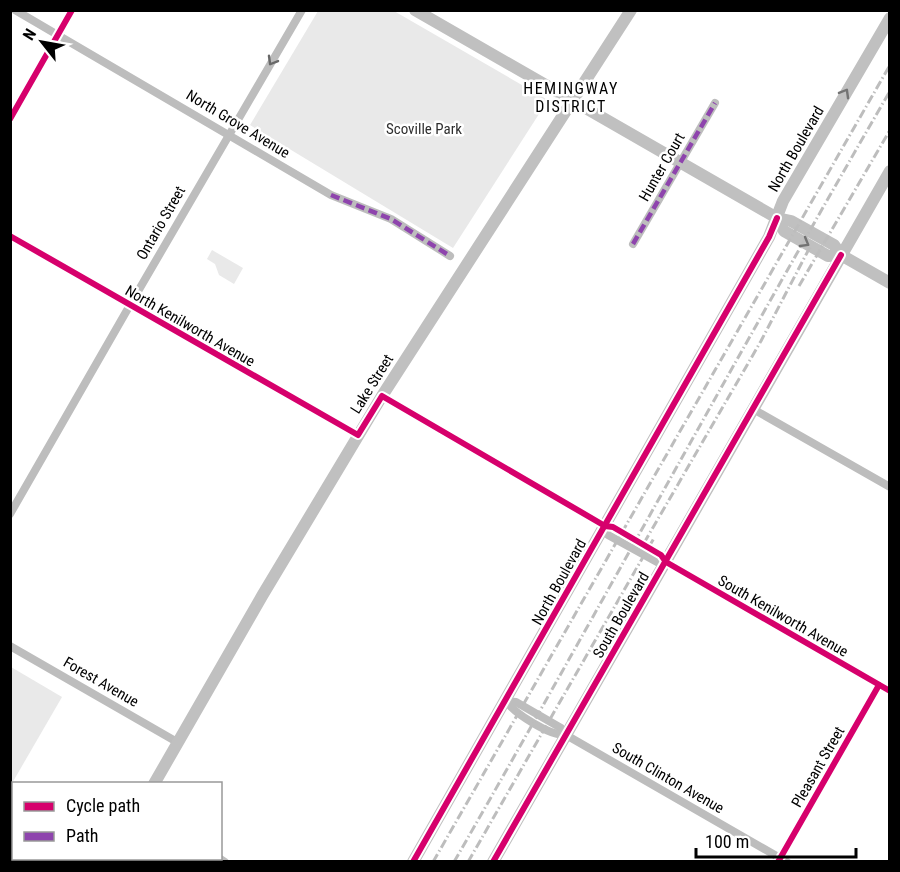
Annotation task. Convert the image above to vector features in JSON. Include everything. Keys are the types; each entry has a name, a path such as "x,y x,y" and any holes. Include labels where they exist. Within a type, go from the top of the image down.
{"street":[{"name":"North Grove Avenue","path":"15,10 332,195 391,219 450,255"},
{"path":"10,119 72,10"},
{"name":"Ontario Street","path":"10,514 302,10"},
{"path":"415,10 777,218 791,221 834,245 841,255 890,283"},
{"name":"Lake Street","path":"155,782 263,594 382,396 631,10"},
{"name":"North Boulevard","path":"413,861 770,237 783,201 890,18"},
{"name":"Hunter Court","path":"633,244 715,103"},
{"name":"South Boulevard","path":"493,861 890,171"},
{"name":"North Kenilworth Avenue","path":"10,236 358,435"},
{"path":"382,396 605,526 613,527 661,555 666,562"},
{"path":"753,409 890,487"},
{"name":"South Kenilworth Avenue","path":"666,562 890,691"},
{"name":"Forest Avenue","path":"10,646 177,742"},
{"name":"Pleasant Street","path":"782,860 879,685"},
{"name":"South Clinton Avenue","path":"506,701 512,710 557,736 566,735 782,860"}],"green space":[{"name":"Scoville Park","path":"318,11 394,11 548,100 453,248 250,125"},
{"path":"212,250 243,268 234,284 219,275 215,264 207,259"},
{"path":"11,667 62,697 11,785"}],"railway":[{"path":"433,862 890,65"},
{"path":"454,862 890,91"},
{"path":"799,286 890,130"},
{"path":"644,543 761,341 810,247"},
{"path":"468,862 654,538"}],"marked path":[{"path":"633,244 715,103"},
{"path":"331,195 391,219 450,256"}],"cycle path":[{"path":"10,119 72,10"},
{"path":"413,862 769,237 777,218"},
{"path":"10,236 358,435 382,396 605,526 613,527 661,555 666,562 890,691"},
{"path":"493,862 841,255"},
{"path":"778,862 879,685"}],"district":[{"name":"HEMINGWAY DISTRICT","path":"571,97"}]}
